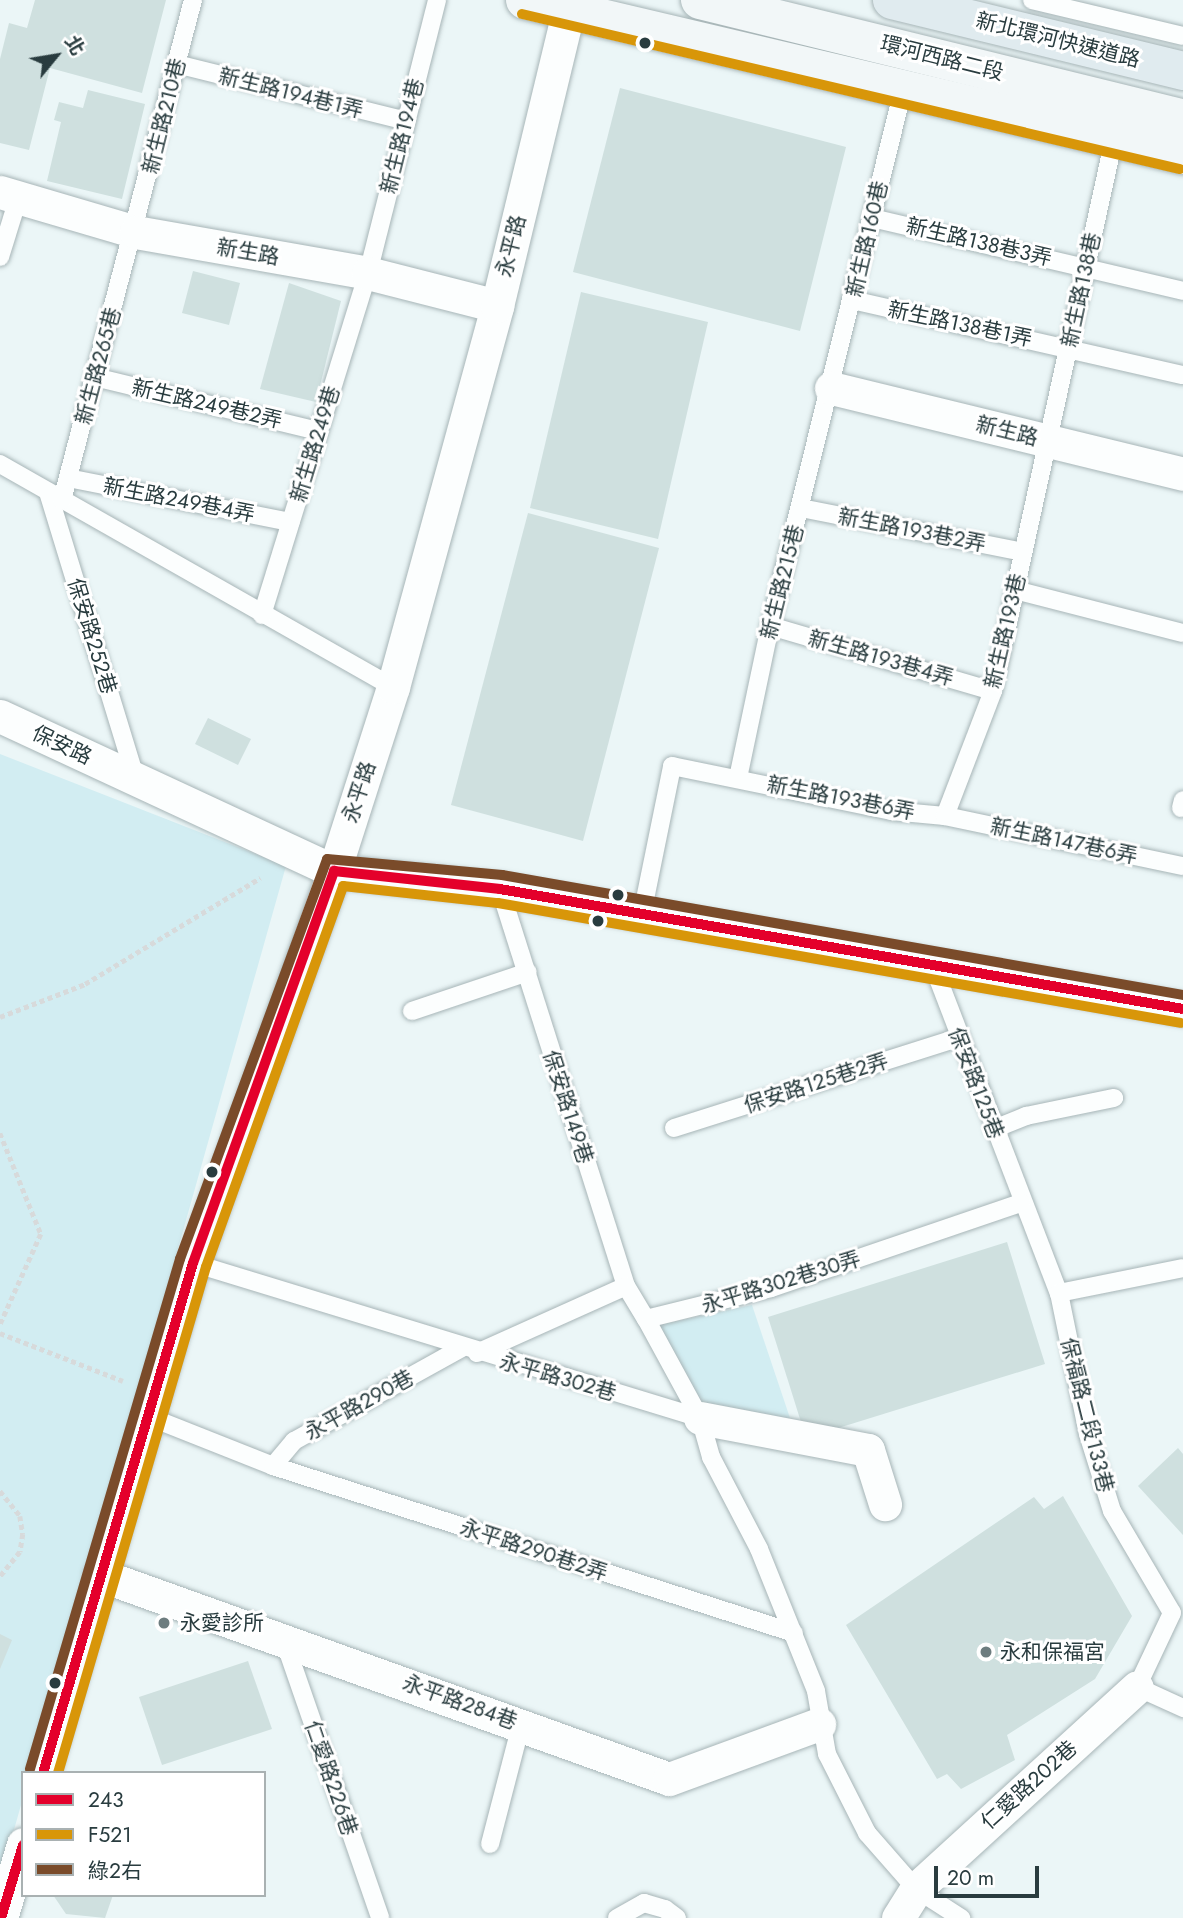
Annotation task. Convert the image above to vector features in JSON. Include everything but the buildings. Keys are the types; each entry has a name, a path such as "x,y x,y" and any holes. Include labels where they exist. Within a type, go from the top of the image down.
{"highway":[{"name":"新北環河快速道路","path":"892,0 1183,71"}],"main road":[{"name":"環河西路二段","path":"525,0 569,6 903,90 1183,155"},
{"name":"環河西路二段","path":"700,0 1183,118"}],"street":[{"name":"永平路","path":"44,1771 193,1263 334,871 393,687 497,306 569,6"},
{"name":"新生路","path":"7,207 368,273 497,306"},
{"name":"新生路","path":"831,388 1183,474"},
{"name":"保安路","path":"0,716 334,871 500,890 932,963 1183,1009"},
{"path":"701,1418 868,1450 885,1504"},
{"name":"永平路284巷","path":"100,1575 283,1637 669,1779 819,1724"},
{"name":"仁愛路202巷","path":"898,1918 916,1889 1137,1687"},
{"path":"1,1918 21,1851"}],"lane":[{"name":"新生路210巷","path":"135,232 193,0"},
{"name":"新生路194巷","path":"368,273 437,0"},
{"path":"940,0 1183,61"},
{"path":"1032,0 1183,36"},
{"name":"新生路194巷1弄","path":"176,64 406,121"},
{"name":"新生路160巷","path":"831,388 903,90"},
{"name":"新生路138巷","path":"1048,441 1114,139"},
{"path":"0,257 7,207"},
{"name":"新生路138巷3弄","path":"872,218 1086,266 1183,291"},
{"name":"新生路265巷","path":"55,496 68,478 135,232"},
{"name":"新生路249巷","path":"262,615 368,273"},
{"name":"新生路138巷1弄","path":"852,300 1183,375"},
{"name":"新生路249巷2弄","path":"95,377 319,431"},
{"name":"新生路215巷","path":"738,778 770,626 831,388"},
{"name":"新生路193巷","path":"944,816 993,691 1048,441"},
{"path":"0,464 393,687"},
{"name":"新生路249巷4弄","path":"68,478 291,522"},
{"name":"保安路252巷","path":"55,496 136,780"},
{"name":"新生路193巷2弄","path":"801,508 1023,552"},
{"path":"1015,590 1183,633"},
{"name":"新生路193巷4弄","path":"770,626 993,691"},
{"name":"新生路193巷6弄","path":"642,914 672,766 891,811 944,816"},
{"name":"新生路147巷6弄","path":"944,816 1183,866"},
{"name":"保安路149巷","path":"500,890 626,1286 646,1319"},
{"name":"保安路125巷","path":"932,963 957,1038 1021,1203"},
{"path":"412,1011 528,972"},
{"name":"保安路125巷2弄","path":"674,1128 957,1038"},
{"path":"994,1129 1026,1116 1114,1098"},
{"name":"保福路二段133巷","path":"1021,1203 1059,1293 1088,1433 1112,1511 1177,1610 1137,1687"},
{"name":"永平路302巷30弄","path":"646,1319 771,1288 1021,1203"},
{"name":"永平路302巷","path":"193,1263 470,1350 701,1418"},
{"path":"1059,1293 1183,1268"},
{"name":"永平路290巷","path":"274,1466 294,1441 470,1350 626,1286"},
{"path":"646,1319 701,1418 711,1457 743,1515 794,1633 817,1691 819,1724 827,1754 867,1833 916,1889 961,1918"},
{"path":"151,1405 274,1466"},
{"name":"永平路290巷2弄","path":"274,1466 794,1633"},
{"name":"仁愛路226巷","path":"283,1637 380,1918"},
{"path":"1137,1687 1183,1708"},
{"path":"490,1844 521,1725"},
{"path":"617,1918 644,1903 665,1909 677,1918"}],"path":[{"path":"0,1017 85,984 260,878"},
{"path":"0,1133 41,1234 0,1325"},
{"path":"0,1333 151,1405"},
{"path":"0,1491 20,1516 23,1534 20,1552 0,1577"}],"shaded area":[{"path":"0,754 286,866 31,1771 21,1771 21,1805 0,1879"},
{"path":"752,1305 792,1424 683,1398 659,1325"}],"transit line":[{"name":"F521","path":"522,14 1180,169"},
{"name":"綠2右","path":"30,1769 180,1259 327,859 502,875 1183,995"},
{"name":"243","path":"334,871 500,889 1183,1009"},
{"name":"243","path":"44,1771 193,1263 334,871"},
{"name":"F521","path":"59,1771 206,1267 343,886 498,903 1181,1023"},
{"name":"243","path":"1,1918 21,1852"}],"place":[{"name":"永愛診所","path":"164,1623"},
{"name":"永和保福宮","path":"986,1652"}]}
